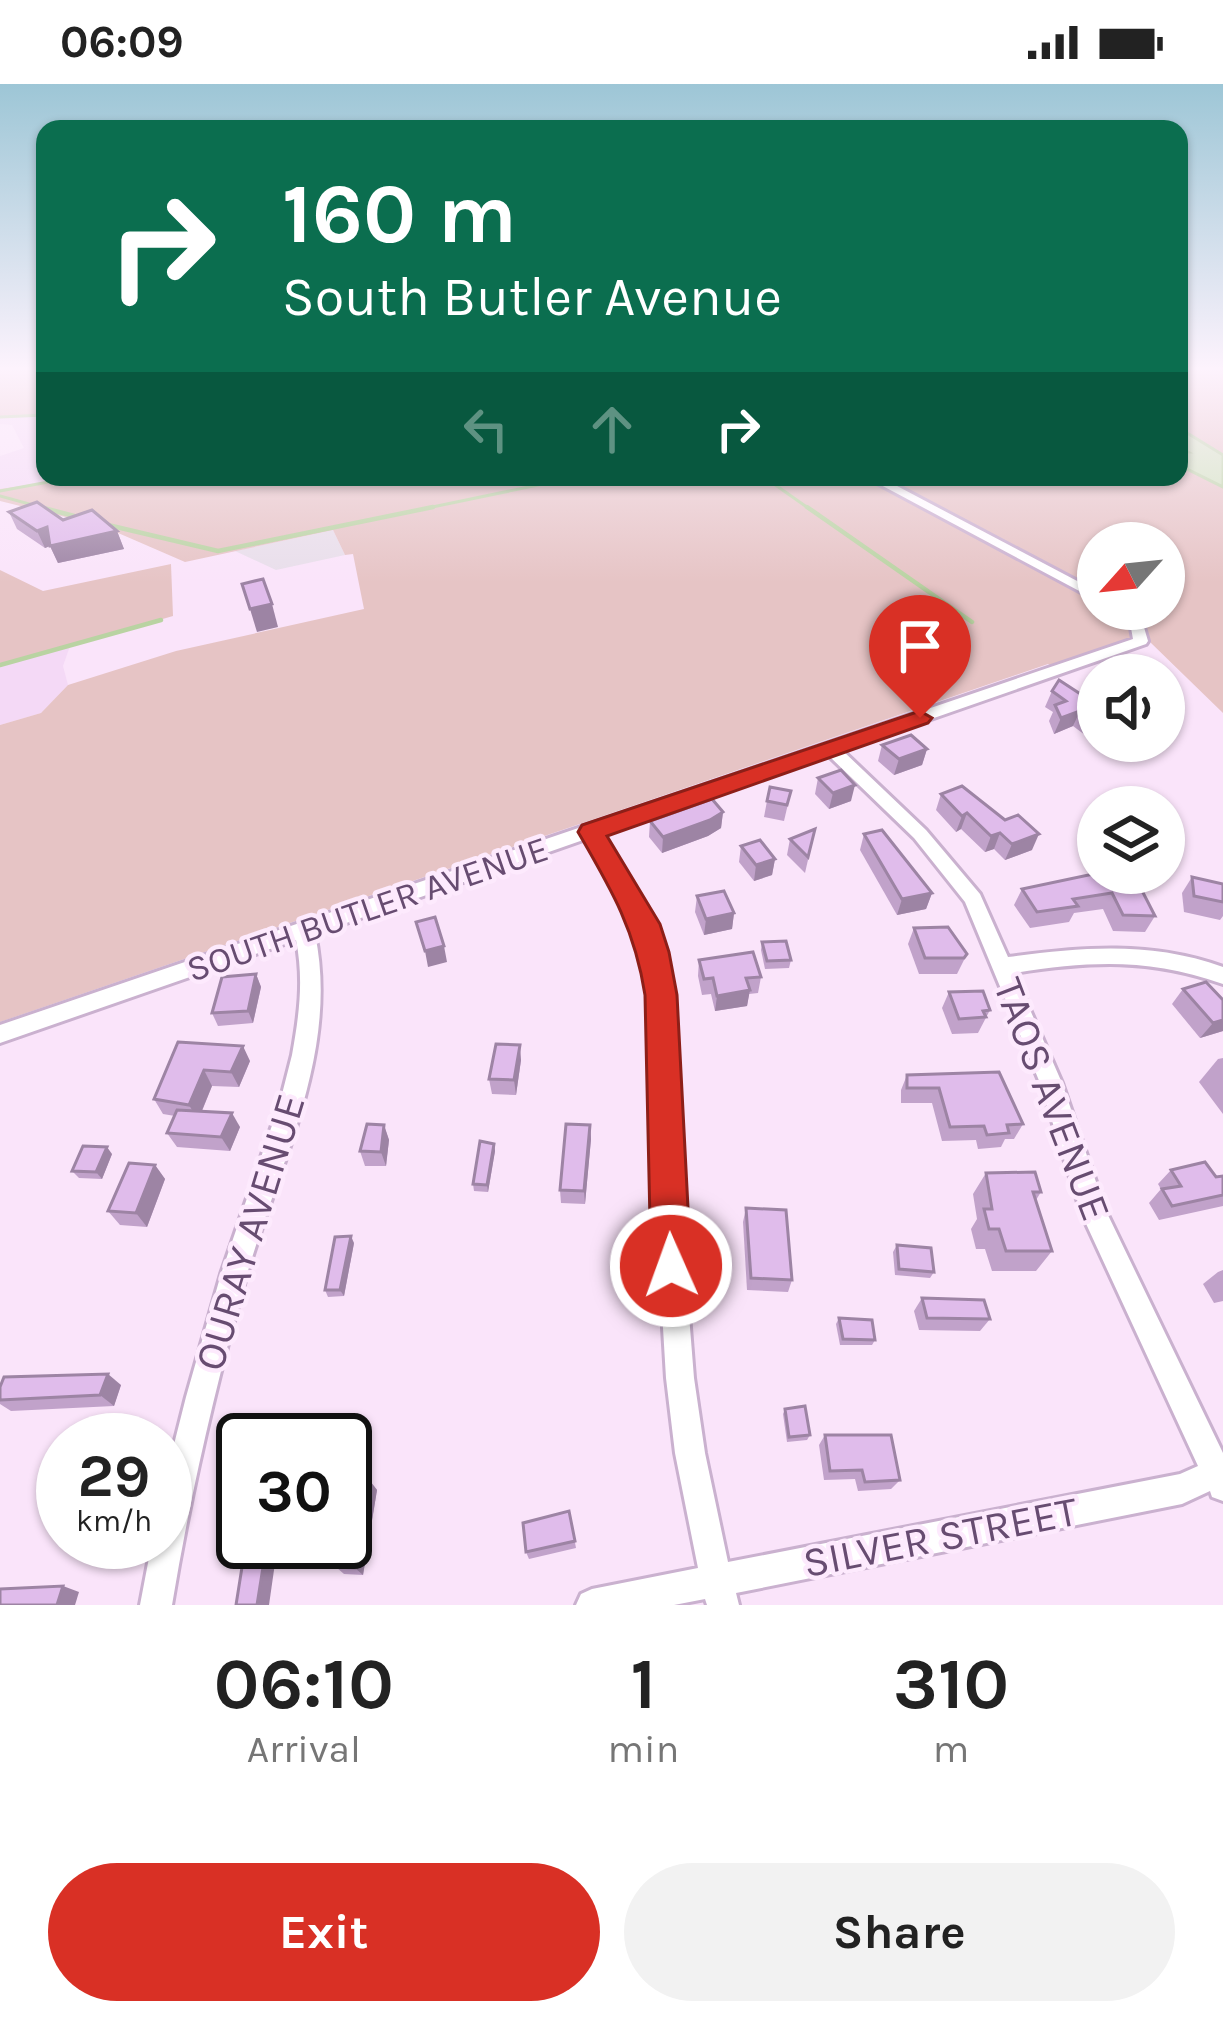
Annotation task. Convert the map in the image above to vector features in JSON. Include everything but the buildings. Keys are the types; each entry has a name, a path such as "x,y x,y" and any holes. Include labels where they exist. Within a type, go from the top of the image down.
{"street":[{"path":"889,486 1077,586"},
{"name":"SOUTH BUTLER AVENUE","path":"0,1034 1141,641 1139,630"},
{"name":"TAOS AVENUE","path":"831,749 949,866 973,899 1004,966 1096,1216 1219,1480"},
{"path":"591,832 645,924 654,952 668,1134 674,1349 686,1459 719,1592"},
{"name":"OURAY AVENUE","path":"156,1605 198,1403 306,1048 314,977 304,930"},
{"path":"1004,966 1119,955 1175,961 1223,976"},
{"name":"SILVER STREET","path":"592,1605 719,1592 1219,1480"}],"shaded area":[{"path":"20,441 36,441 36,484 0,489 0,456 24,448"},
{"path":"1188,441 1223,441 1223,713 1185,676 1185,654 1162,654 1150,642 1116,654 1077,654 1077,668 1062,673 1048,664 0,1022 0,725 41,713 68,685 176,651 364,609 353,554 345,555 333,530 185,562 102,526 0,501 0,489 36,484 882,486 1077,588 1077,630 1185,630 1185,522 1077,522 1077,581 894,486 1188,486"},
{"path":"1188,441 1200,441 1223,455 1223,487 1188,470"},
{"path":"333,530 345,555 276,570 235,551"},
{"path":"171,564 173,616 0,666 0,570 43,591"},
{"path":"70,646 63,666 68,685 41,713 0,725 0,666"}],"waterway":[{"path":"0,491 36,484"},
{"path":"418,510 534,486"},
{"path":"777,486 811,510"},
{"path":"0,496 42,507"},
{"path":"42,507 78,517"},
{"path":"42,507 51,510"},
{"path":"108,525 218,551 433,507"},
{"path":"807,507 972,622"},
{"path":"0,665 161,620"}],"route":[{"path":"671,1266 661,995 654,952 645,924 591,832 920,718"}]}
